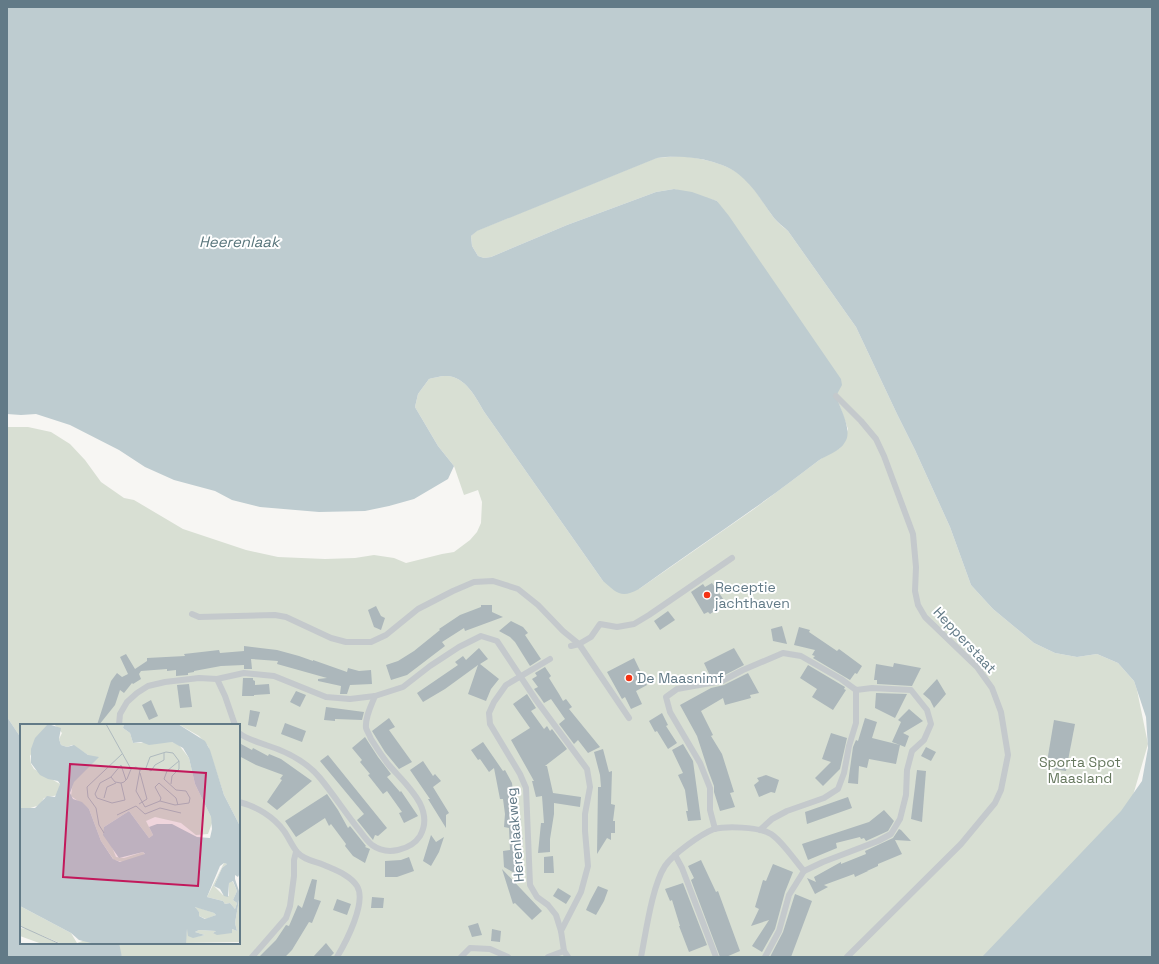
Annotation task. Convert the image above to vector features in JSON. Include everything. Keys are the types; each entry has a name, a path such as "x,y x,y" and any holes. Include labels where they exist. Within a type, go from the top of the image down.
{"lane":[{"name":"Hepperstaat","path":"836,396 861,421 876,439 884,456 913,534 916,567 915,591 918,605 925,617 948,641 977,666 992,688 1001,712 1008,755 1001,790 995,803 962,844 847,957"},
{"path":"571,646 579,644 591,637 600,624 617,627 634,624 732,558"},
{"path":"192,614 199,617 275,615 286,617 331,638 346,642 371,642 386,635 418,609 453,591 474,582 493,581 518,589 538,605 563,631 579,644 629,718"},
{"path":"119,724 120,714 127,702 148,686 165,682 199,678 216,679 244,673 274,676 326,697 350,699 375,696 403,687 430,666 459,647 481,636 497,641 521,677 588,769 590,787 585,814 585,831 588,866 581,892 562,930"},
{"path":"715,829 710,810 710,788 700,763 670,712 666,697 677,689 722,681 743,670 783,653 801,656 841,679 856,690 872,688 911,690 928,710 931,724 924,740 912,751 906,770 906,795 900,819 891,834 878,841 823,862 804,871 789,894 779,931 765,957"},
{"name":"Herenlaakweg","path":"550,659 506,685 494,702 489,713 490,724 520,774 526,788 530,886 537,897 548,905 556,915 562,930 566,954"},
{"path":"216,679 225,696 234,724"},
{"path":"760,830 772,819 787,811 824,798 838,789 844,773 849,746 856,723 856,690"},
{"path":"240,734 246,739 267,745 289,754 304,764 319,777 351,821 371,844 380,849 394,851 406,848 417,840 423,830 424,818 422,806 407,783 388,764 374,745 366,729 368,712 375,696"},
{"path":"240,802 247,804 271,817 284,830 296,852 304,859 345,874 358,886 360,900 357,914 349,936 337,957"},
{"path":"641,957 656,885 665,866 675,855 696,839 715,829 747,827 760,830 770,833 787,849 804,871"},
{"path":"252,957 286,918 290,906 296,852"},
{"path":"675,855 682,868 716,957"},
{"path":"461,957 470,948 490,949 507,955 508,957"},
{"path":"548,957 566,954"}],"green space":[{"name":"Sporta Spot Maasland","path":"680,156 697,158 714,162 738,173 756,192 774,218 788,231 856,327 950,527 971,585 993,609 1034,643 1055,653 1077,657 1097,654 1118,663 1134,681 1148,744 1127,816 985,957 122,957 117,944 240,944 240,724 20,724 20,736 7,717 7,427 28,427 51,432 70,444 85,460 101,482 124,498 134,500 183,529 246,550 278,557 325,559 355,558 374,555 394,558 406,563 454,552 470,540 477,532 481,523 482,502 478,490 464,495 454,466 438,446 415,407 418,394 429,379 443,376 452,377 464,383 474,394 485,413 603,581 639,589 754,509 822,458 840,448 848,429 836,396 717,201 674,189 656,192 567,225 491,257 484,258 478,256 472,246 471,236 476,231 656,158"}],"water":[{"name":"Heerenlaak","path":"7,7 1152,7 1152,957 982,957 1121,811 1142,781 1148,748 1146,717 1134,681 1118,663 1097,654 1077,657 1055,653 1034,643 993,609 971,585 950,527 856,327 788,231 777,222 748,183 736,172 715,163 703,160 679,157 657,158 477,231 471,236 472,246 478,256 484,258 491,257 567,225 656,192 674,189 692,192 717,201 729,216 841,379 842,385 836,396 845,419 848,432 845,442 840,448 818,461 752,510 639,589 628,594 623,594 612,589 603,581 469,388 458,379 452,377 443,376 429,379 418,394 415,407 438,446 454,466 448,479 414,499 365,511 319,512 260,507 232,500 215,491 174,480 145,467 119,450 70,425 36,414 7,414"},
{"path":"7,717 20,736 20,944 119,944 122,957 7,957"}],"building":[{"name":"Receptie jachthaven","path":"712,583 726,603 710,614 708,612 704,614 691,592 703,584 705,587"},
{"path":"481,605 492,605 492,612 503,617 465,631 464,628 442,642 445,646 407,675 391,680 386,665 398,661 414,651 440,630 439,629 460,615 481,607"},
{"path":"376,606 381,616 385,618 381,630 374,627 368,610"},
{"path":"668,611 675,620 660,630 654,621"},
{"path":"511,621 523,627 528,633 525,635 541,659 530,666 515,642 510,637 499,631"},
{"path":"782,626 787,644 773,641 771,629"},
{"path":"799,627 810,630 809,632 837,651 839,649 862,666 857,674 855,673 850,680 813,658 815,656 812,655 815,650 794,645"},
{"path":"244,646 277,650 313,660 347,672 348,668 359,671 371,670 372,684 350,685 347,694 340,694 341,686 318,681 318,679 327,678 277,664 278,661 251,659 252,669 244,669 244,665 221,666 194,671 188,673 188,675 176,676 176,670 167,671 167,669 141,671 139,674 141,679 133,684 132,683 124,693 120,690 115,705 100,724 97,724 111,681 117,673 122,677 128,674 120,657 126,654 135,669 147,661 147,658 185,656 184,654 219,650 220,653 244,651"},
{"path":"479,648 488,659 480,664 499,679 491,689 486,701 468,694 478,665 445,689 423,702 417,693 458,665 455,662 463,656 466,660"},
{"path":"734,648 744,665 721,677 711,678 704,663"},
{"name":"De Maasnimf","path":"634,658 647,685 636,691 642,704 631,709 625,697 622,699 607,672"},
{"path":"894,663 921,668 912,686 877,684 877,680 874,680 876,664 893,667"},
{"path":"808,665 845,687 844,689 846,690 833,710 812,697 817,689 800,678"},
{"path":"545,667 551,676 549,678 563,701 566,699 572,707 569,709 600,747 588,753 578,740 574,744 559,724 565,719 551,699 544,703 534,689 538,687 532,679 537,676 535,673"},
{"path":"748,673 759,693 750,695 751,698 725,705 723,698 701,711 713,735 711,736 722,754 734,792 730,793 735,807 720,811 714,792 714,786 697,736 680,705 711,688 724,685"},
{"path":"243,678 253,678 255,685 269,684 270,694 242,696"},
{"path":"937,679 946,694 934,708 930,700 923,694"},
{"path":"189,684 192,707 180,708 177,685"},
{"path":"296,691 306,695 300,707 290,702"},
{"path":"876,693 907,694 895,718 875,708"},
{"path":"527,694 536,708 531,711 544,729 547,726 550,731 552,729 567,749 545,766 547,766 553,793 581,797 580,807 554,803 550,852 538,853 541,823 544,823 542,796 536,797 532,781 534,781 511,740 530,728 513,704"},
{"path":"151,700 158,716 149,720 142,705"},
{"path":"326,707 364,712 362,720 324,720"},
{"path":"909,709 923,721 903,733 909,736 905,747 892,742 901,722 898,720"},
{"path":"250,710 260,712 256,727 248,725"},
{"path":"662,713 668,725 666,726 677,743 668,749 657,731 655,732 649,721"},
{"path":"389,718 395,727 389,730 412,762 399,769 385,752 372,731"},
{"path":"865,718 877,722 872,738 900,745 896,764 869,759 867,768 859,766 858,784 848,783 853,747 856,740 858,741"},
{"path":"1054,720 1075,724 1066,771 1046,768"},
{"path":"285,723 306,731 302,742 281,734"},
{"path":"831,733 847,738 840,769 823,786 815,778 831,762 822,759"},
{"path":"365,737 391,774 387,777 400,792 401,791 418,816 404,823 399,813 402,812 387,791 383,794 368,775 370,774 360,762 362,760 352,748"},
{"path":"483,742 503,771 505,770 512,783 516,818 521,819 519,834 522,834 523,846 518,846 518,865 521,877 504,867 503,851 510,850 509,828 504,827 505,814 503,799 500,799 494,768 489,772 480,759 478,760 471,750"},
{"path":"241,744 252,750 253,748 268,756 269,754 281,759 312,781 277,810 267,802 282,780 280,779 283,775 256,765 240,757"},
{"path":"683,744 693,761 701,820 688,821 685,790 678,775 683,773 672,750"},
{"path":"926,747 936,752 931,761 921,756"},
{"path":"603,749 609,772 612,771 611,804 615,805 613,821 615,821 615,833 611,833 611,840 607,838 597,854 598,787 601,787 600,775 594,752"},
{"path":"328,755 387,828 378,836 375,835 373,840 357,820 364,814 320,761"},
{"path":"423,761 433,776 435,774 441,781 433,787 449,813 446,815 446,828 428,799 430,799 410,770"},
{"path":"917,770 926,771 922,822 911,819"},
{"path":"766,775 779,780 775,793 771,792 759,797 754,785 759,781 757,778"},
{"path":"327,794 348,828 350,826 366,846 365,847 370,849 365,863 353,856 331,824 329,826 325,818 296,837 285,821"},
{"path":"848,797 852,808 807,824 805,812"},
{"path":"884,810 894,821 888,831 866,841 864,838 861,839 860,837 836,843 837,848 808,860 802,844 869,822"},
{"path":"899,829 911,841 895,840 902,854 878,864 878,866 855,877 854,874 824,885 828,887 815,894 807,878 816,882 814,877 841,862 841,864 866,854 865,851 893,838"},
{"path":"431,835 436,842 444,837 439,852 431,866 423,861"},
{"path":"553,856 554,873 544,873 544,857"},
{"path":"409,857 414,871 397,877 385,877 385,861 401,860"},
{"path":"701,860 716,892 718,891 740,951 726,957 720,957 691,880 694,878 688,866"},
{"path":"773,864 793,872 785,892 775,929 762,952 752,946 769,920 751,926 759,909 755,907 763,880 766,881"},
{"path":"502,869 542,911 532,920 515,903 513,904"},
{"path":"312,879 317,880 314,899 321,901 312,923 309,922 292,950 285,957 259,957 276,940 286,925 289,926 298,905 302,908"},
{"path":"683,883 707,945 689,952 679,926 672,900 670,901 665,889"},
{"path":"598,886 608,890 596,915 586,910"},
{"path":"558,888 571,896 566,904 553,896"},
{"path":"795,894 812,901 791,957 770,957 783,932"},
{"path":"372,897 384,898 383,908 371,908"},
{"path":"337,899 351,904 347,915 333,910"},
{"path":"478,923 482,935 472,937 468,926"},
{"path":"492,929 501,931 500,942 491,941"},
{"path":"326,943 334,953 330,957 313,957"}],"place":[{"name":"Receptie jachthaven","path":"707,595"},
{"name":"De Maasnimf","path":"629,678"}]}
